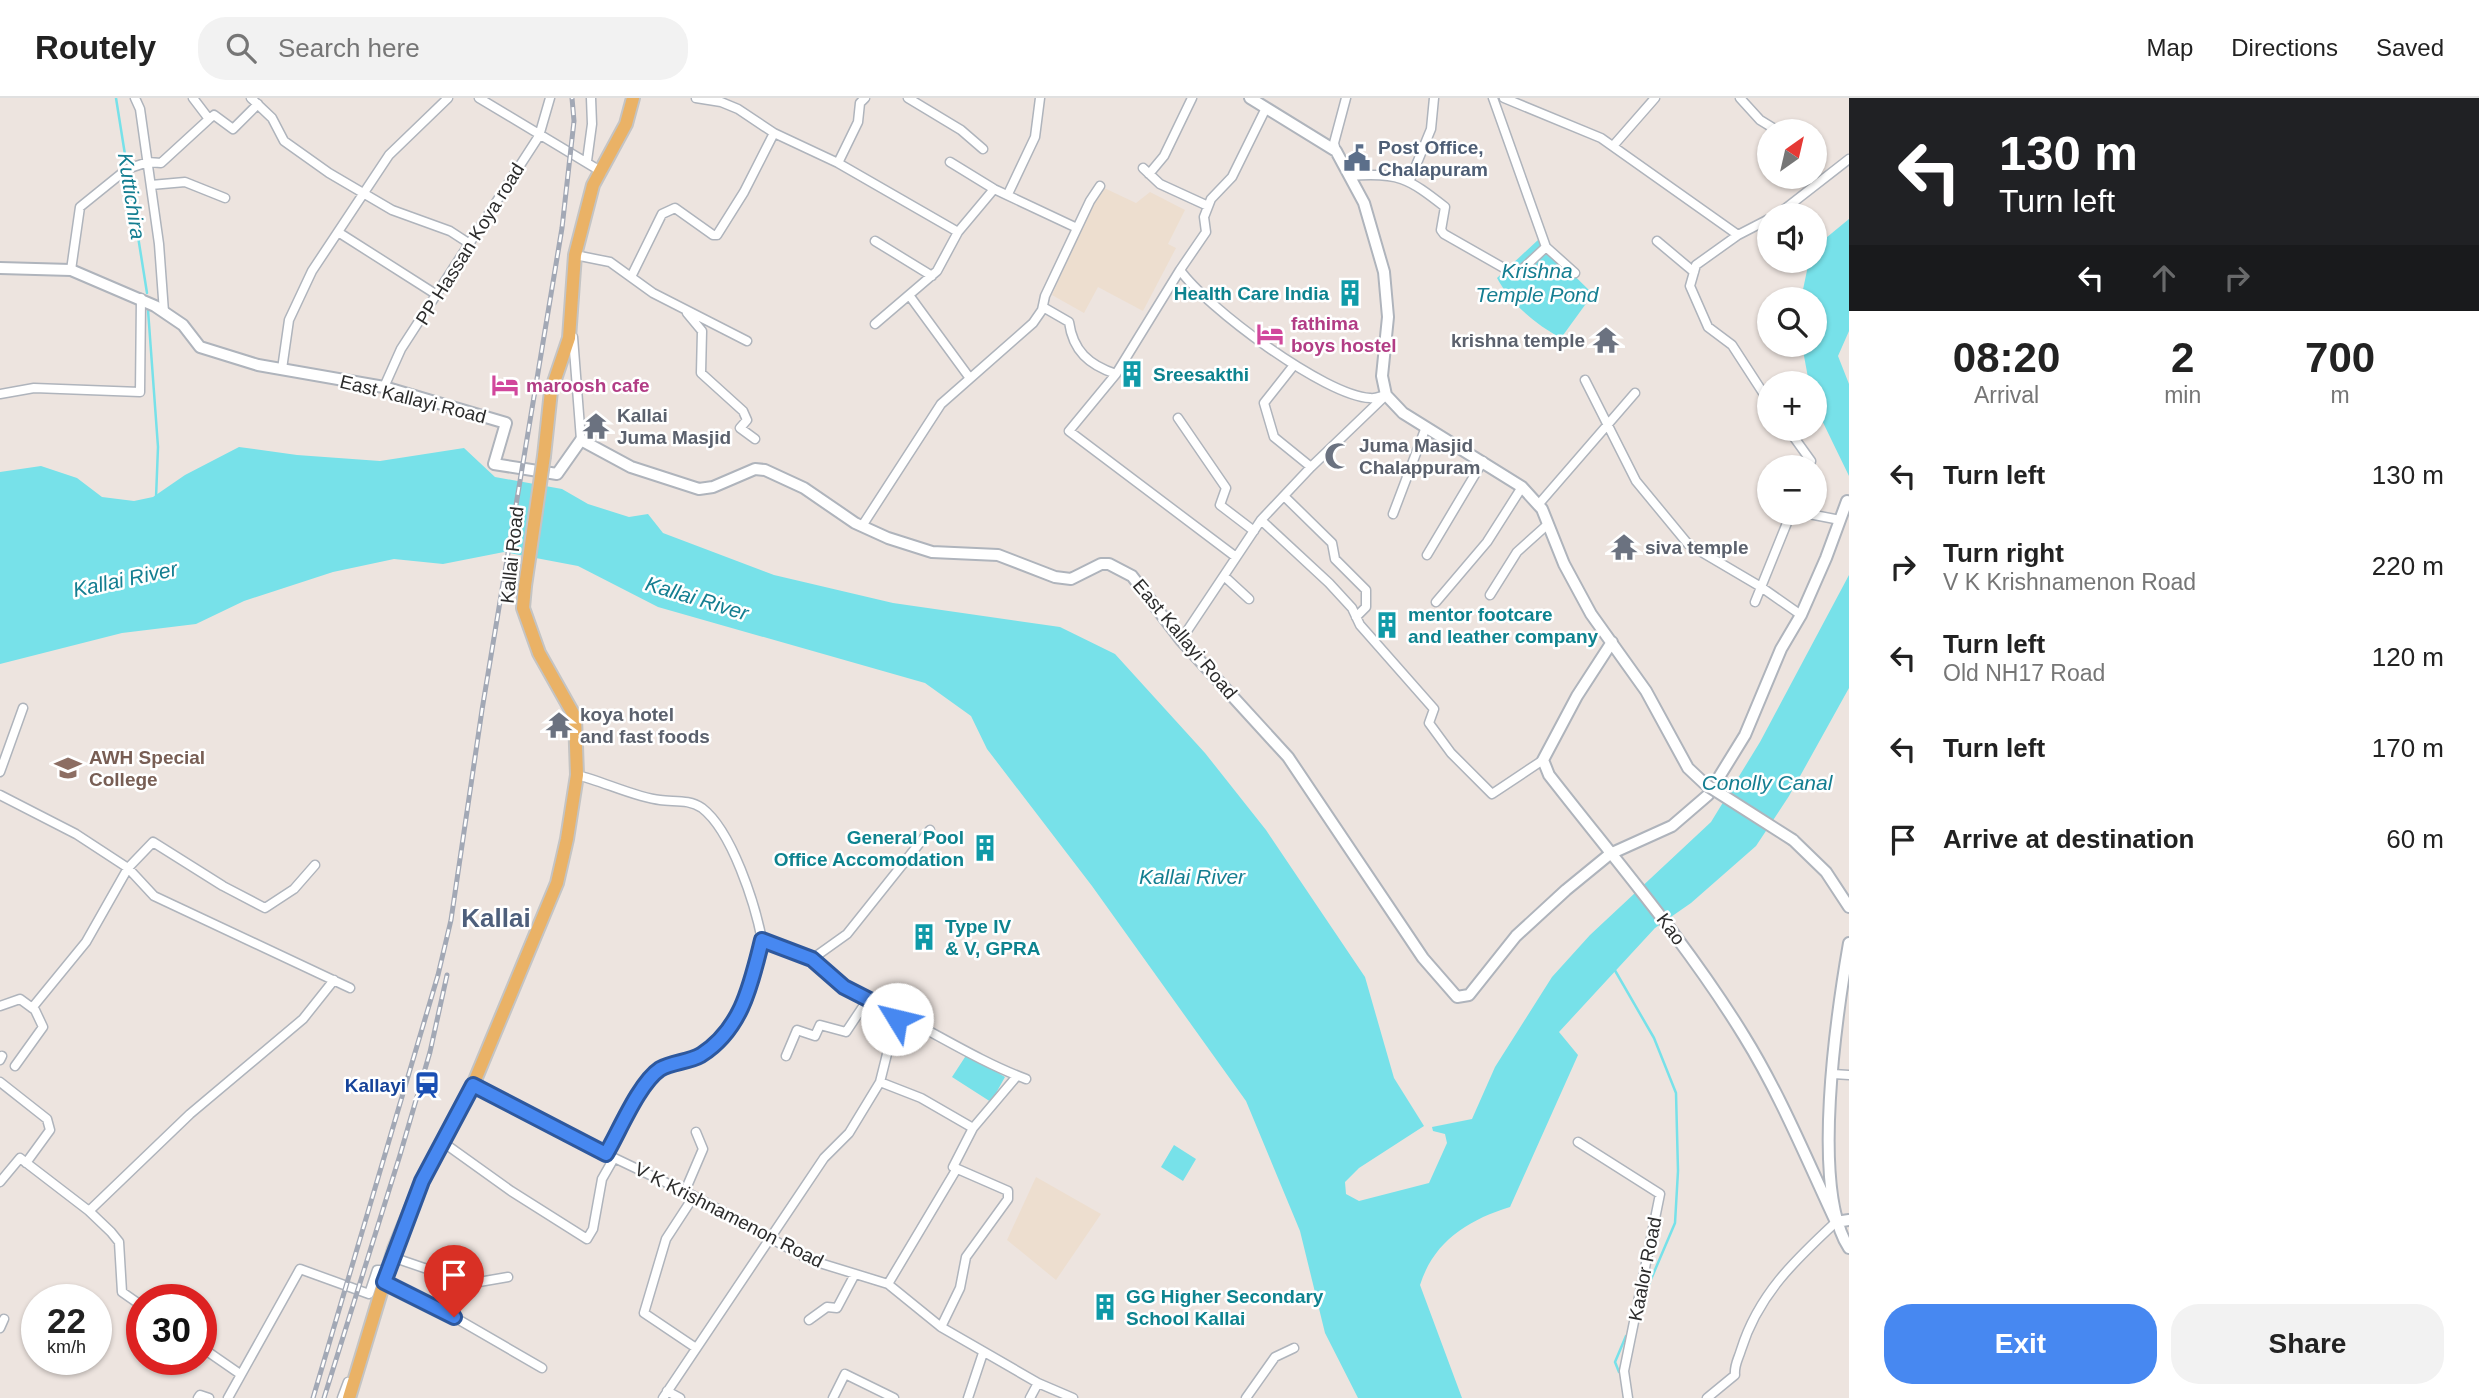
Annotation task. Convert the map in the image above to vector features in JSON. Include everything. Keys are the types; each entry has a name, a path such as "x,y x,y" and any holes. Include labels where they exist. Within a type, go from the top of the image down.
{"main road":[{"name":"Kallai Road","path":"350,1398 388,1270 422,1181 473,1085 557,883 577,775 575,717 538,653 523,607 525,586 551,391 569,338 575,255 593,186 603,172 626,124 633,98"}],"street":[{"path":"135,98 140,109 148,162 164,312"},
{"path":"193,98 209,119"},
{"path":"282,369 289,320 312,271 389,155 448,98"},
{"path":"480,98 539,136 603,172"},
{"name":"PP Hassan Koya road","path":"384,387 401,349 539,136 550,98"},
{"path":"587,162 592,124 591,98"},
{"path":"701,98 738,109 774,133 838,163 958,232"},
{"path":"838,163 858,122 860,103 865,98"},
{"path":"908,98 961,130 983,149"},
{"path":"1008,194 1035,137 1040,98"},
{"path":"1192,98 1164,156 1146,171 1173,192 1209,206"},
{"path":"1250,98 1336,151"},
{"path":"1346,98 1334,143 1373,225 1384,272 1388,317 1382,376 1386,395 1403,413 1522,486 1538,505 1575,588 1646,691 1688,768 1706,790 1793,840 1826,873 1849,907"},
{"path":"1410,180 1431,129 1434,98"},
{"path":"1493,98 1546,247 1575,273"},
{"path":"1504,98 1601,138 1738,235"},
{"path":"1613,146 1655,98"},
{"path":"1740,98 1759,119"},
{"path":"71,270 80,207 127,169 148,162 162,163 214,115 233,129 254,101 272,118 284,141 364,194 392,210 450,231 470,244"},
{"path":"1236,557 1069,431 1116,374 1206,232 1204,217 1212,199 1232,177 1266,108"},
{"path":"631,277 662,214 668,209 675,208 713,235 717,235 744,192 774,133"},
{"path":"1827,178 1849,159"},
{"path":"950,162 994,189 1077,228"},
{"path":"1350,176 1378,174 1410,180 1445,207 1441,230 1444,234 1516,275 1546,247"},
{"path":"151,185 185,182 225,198"},
{"path":"862,526 941,404 1033,323 1043,307 1045,296 1077,228 1100,187"},
{"path":"875,324 937,271 958,232 994,189"},
{"path":"1794,203 1813,189"},
{"path":"1757,225 1738,235 1696,265 1690,286 1708,327 1732,345 1757,384"},
{"path":"338,233 437,295"},
{"path":"1657,240 1694,272"},
{"path":"875,241 932,276"},
{"path":"575,255 610,262 685,311 747,341"},
{"name":"East Kallayi Road","path":"0,268 71,270 141,298 183,325 200,347 282,369 384,387 506,423 494,464 557,474 581,440 631,467 699,489 713,487 755,469 765,470 804,488 862,526 888,538 932,552 998,555 1055,577 1071,579 1101,564 1110,564 1132,576 1181,640 1288,757 1423,958 1457,997 1469,995 1516,936 1610,853 1672,826 1706,790 1745,735 1781,649 1801,615 1847,501"},
{"path":"1180,270 1238,325 1294,365 1345,391 1371,399 1386,395"},
{"path":"909,295 969,377"},
{"path":"0,394 34,388 140,392 141,298"},
{"path":"1043,307 1069,322 1071,338 1082,356 1098,368 1116,374"},
{"path":"685,311 702,331 701,373 743,411 747,420 740,428 755,439"},
{"path":"570,320 581,440"},
{"path":"1294,365 1264,403 1274,437 1311,467"},
{"path":"1585,380 1636,481 1688,544 1761,587 1801,615"},
{"path":"1538,505 1610,425 1634,393"},
{"path":"1181,640 1261,520 1311,467 1386,395"},
{"path":"1178,418 1226,488 1220,505 1254,531"},
{"path":"1393,514 1426,428"},
{"path":"1427,555 1483,461"},
{"path":"1436,602 1487,541 1522,486"},
{"path":"1284,496 1332,542 1335,559 1366,590 1366,607 1356,617"},
{"path":"1827,517 1840,520"},
{"path":"1261,520 1329,583 1360,625 1422,692 1434,709 1429,723 1451,753 1492,794 1543,760 1577,696 1612,642"},
{"path":"1490,594 1517,552 1547,525"},
{"path":"1755,602 1786,525"},
{"path":"1224,576 1249,599"},
{"path":"0,772 23,708"},
{"name":"Kao","path":"1543,760 1549,775 1610,853 1642,888 1745,1038 1849,1248"},
{"path":"444,1143 511,1191 587,1239 593,1229 602,1179 610,1156 640,1094 659,1070 699,1056 727,1032 747,997 762,940 758,918 723,832 702,808 687,802 656,800 577,775"},
{"path":"0,795 76,834 128,868 154,896 350,988"},
{"path":"812,959 847,934 930,830"},
{"path":"32,1008 86,942 128,868 153,842 223,887 265,908 293,889 315,865"},
{"path":"762,940 812,959 844,987 949,1040 990,1066 1021,1077 973,1128 953,1167 1008,1191 1008,1199 966,1257 960,1287 941,1327"},
{"path":"1836,1222 1828,1170 1836,1017 1849,943"},
{"path":"89,1211 190,1114 303,1019 334,980"},
{"path":"0,1006 20,999 32,1008 43,1027 15,1066"},
{"path":"786,1056 797,1030 815,1036 820,1025 846,1032 868,999"},
{"path":"680,1398 665,1394 824,1157 849,1133 880,1083 897,1014"},
{"path":"1833,1074 1849,1075"},
{"path":"0,1082 47,1119 50,1130 26,1163"},
{"path":"880,1083 921,1098 973,1128"},
{"name":"V K Krishnamenon Road","path":"473,1085 694,1196 810,1260 888,1284 941,1327 983,1353 1038,1383 1073,1398"},
{"path":"685,1192 703,1149 696,1132"},
{"name":"Kaalor Road","path":"1578,1142 1660,1194 1624,1371 1628,1398"},
{"path":"0,1182 20,1158 89,1211 119,1242 122,1292 126,1295"},
{"path":"888,1284 956,1170"},
{"path":"694,1196 666,1239 644,1313 696,1348"},
{"path":"1707,1398 1735,1375 1734,1365 1756,1312 1774,1284 1836,1222 1849,1220"},
{"path":"228,1398 300,1269 369,1294 377,1270 430,1270 462,1291 479,1282 508,1277"},
{"path":"388,1270 454,1317 542,1368"},
{"path":"809,1320 827,1307 837,1308 855,1274"},
{"path":"1246,1398 1275,1357 1294,1348"},
{"path":"968,1398 983,1353"},
{"path":"217,1358 240,1374"},
{"path":"342,1398 352,1373 359,1365"},
{"path":"833,1398 845,1374 894,1398"},
{"path":"1030,1398 1038,1383"},
{"path":"198,1398 200,1395 209,1398"}],"shaded area":[{"path":"1100,186 1136,203 1150,192 1185,210 1168,244 1176,248 1143,311 1098,287 1084,313 1052,295"},
{"path":"1036,1177 1101,1214 1056,1280 1007,1240"}],"water":[{"path":"1849,219 1849,331 1838,356 1849,384 1849,476 1827,431 1827,371 1807,371 1804,357 1827,357 1827,287 1804,287 1806,273 1827,273 1827,237"},
{"name":"Krishna Temple Pond","path":"1538,240 1593,294 1561,338 1524,313 1497,278"},
{"name":"Kallai River","path":"239,447 297,455 380,461 464,448 495,477 562,489 588,504 629,517 648,514 663,533 774,575 893,603 1060,627 1115,654 1205,753 1266,830 1365,977 1394,1078 1424,1126 1359,1168 1345,1182 1346,1194 1359,1201 1429,1183 1447,1143 1445,1134 1433,1131 1432,1127 1472,1119 1495,1067 1552,977 1590,935 1711,822 1760,742 1849,575 1849,688 1789,796 1756,846 1691,903 1655,928 1559,1032 1578,1055 1510,1207 1480,1218 1455,1234 1434,1256 1426,1270 1420,1285 1462,1398 1358,1398 1325,1333 1300,1231 1246,1101 1092,886 987,749 971,716 925,683 658,607 578,566 504,552 443,564 394,559 333,572 244,601 196,624 122,633 0,664 0,472 41,466 77,478 102,497 134,501 153,497 185,475"},
{"path":"967,1054 1005,1077 991,1102 952,1077"},
{"path":"1174,1145 1196,1159 1183,1181 1161,1167"}],"waterway":[{"name":"Kuttichira","path":"116,98 147,293"},
{"path":"148,310 158,447 156,498"},
{"path":"1613,967 1654,1038 1676,1093 1678,1171 1675,1223 1649,1284"},
{"path":"1619,1372 1615,1362 1626,1336"}],"railway":[{"path":"313,1398 438,975 451,920 482,710 562,228 574,121 572,98"},
{"path":"324,1398 430,1052 447,975"}],"place":[{"name":"Post Office, Chalapuram","path":"1357,158"},
{"name":"Health Care India","path":"1350,293"},
{"name":"fathima boys hostel","path":"1270,334"},
{"name":"krishna temple","path":"1606,340"},
{"name":"Sreesakthi","path":"1132,374"},
{"name":"maroosh cafe","path":"505,385"},
{"name":"Kallai Juma Masjid","path":"596,426"},
{"name":"Juma Masjid Chalappuram","path":"1338,456"},
{"name":"siva temple","path":"1624,547"},
{"name":"mentor footcare and leather company","path":"1387,625"},
{"name":"koya hotel and fast foods","path":"559,725"},
{"name":"AWH Special College","path":"68,768"},
{"name":"General Pool Office Accomodation","path":"985,848"},
{"name":"Type IV & V, GPRA","path":"924,937"},
{"name":"Kallayi","path":"427,1085"},
{"name":"GG Higher Secondary School Kallai","path":"1105,1307"}],"district":[{"name":"Kallai","path":"496,918"}],"route":[{"path":"454,1317 384,1282 422,1181 473,1085 606,1154 640,1094 659,1070 699,1056 727,1032 747,997 762,940 812,959 844,987 897,1014 897,1019"}],"water label":[{"name":"Conolly Canal","path":"1767,782"}]}
